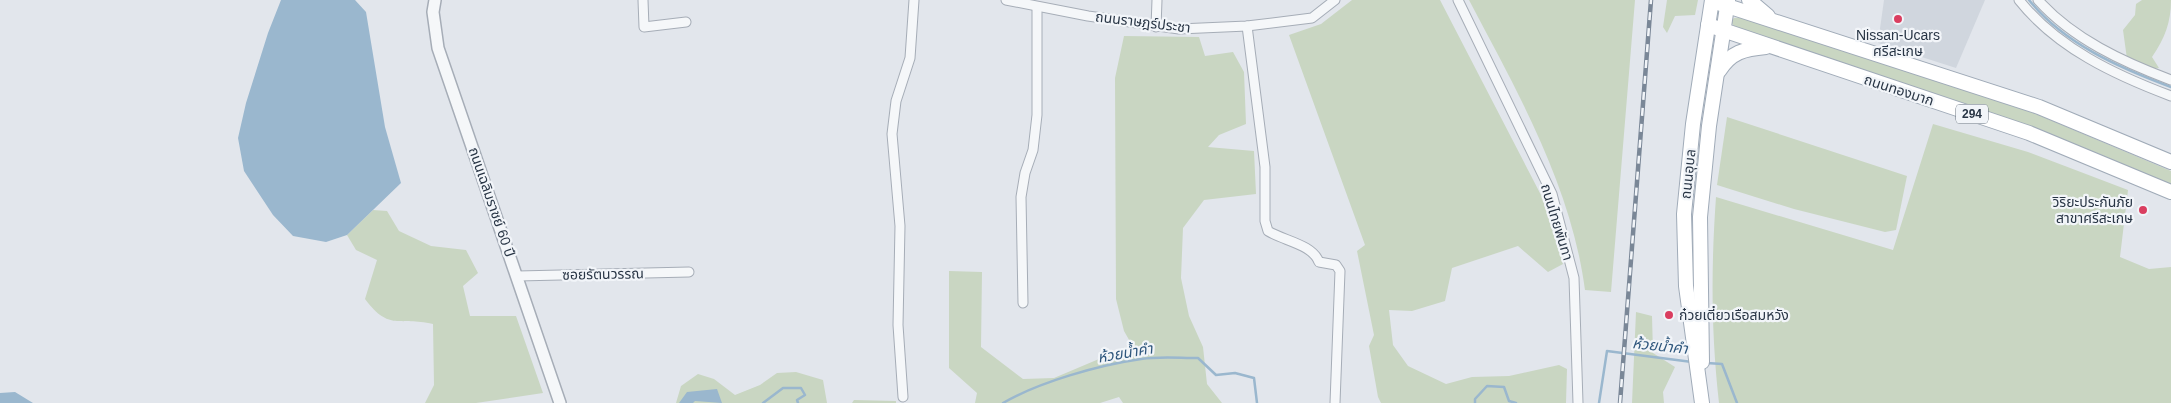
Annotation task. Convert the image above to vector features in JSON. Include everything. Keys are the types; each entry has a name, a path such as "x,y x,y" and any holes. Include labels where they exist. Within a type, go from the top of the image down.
{"main road":[{"name":"ถนนทองมาก","path":"1712,0 1728,2 1779,24 2040,107 2171,162"},
{"name":"ถนนอุบล","path":"1698,349 1686,286 1684,214 1693,124 1712,0"},
{"path":"1750,0 1779,24"},
{"name":"ถนนอุบล","path":"1698,349 1700,217 1709,126 1728,2"},
{"name":"ถนนทองมาก","path":"1708,25 2029,133 2171,192"},
{"path":"1717,74 1732,54 1748,49 1769,47"},
{"path":"1698,349 1702,403"}],"street":[{"name":"ถนนเฉลิมราชย์ 60 ปี","path":"435,0 434,12 438,48 518,276 560,403"},
{"path":"643,0 644,27 686,22"},
{"path":"903,397 898,325 900,226 892,134 896,101 910,58 914,0"},
{"name":"ถนนราษฎร์ประชา","path":"1006,0 1156,27 1179,29 1247,26 1312,18 1335,0"},
{"path":"1156,27 1157,0"},
{"name":"ถนนไทยพันทา","path":"1458,0 1552,194 1574,278 1578,403"},
{"path":"2019,0 2029,12 2067,44 2123,78 2171,96"},
{"path":"2038,0 2068,28 2105,51 2129,65 2171,80"},
{"path":"1023,303 1021,197 1025,173 1033,150 1037,116 1037,7"},
{"path":"1247,26 1265,167 1265,221 1268,231 1316,253 1319,262 1336,265 1340,271 1336,403"},
{"name":"ซอยรัตนวรรณ","path":"518,276 689,272"}],"shaded area":[{"path":"1884,0 1985,0 1956,68 1878,43"}],"green space":[{"path":"1352,0 1440,0 1542,197 1563,264 1548,272 1518,246 1452,268 1445,301 1412,311 1389,310 1393,345 1408,366 1446,384 1472,377 1509,376 1559,365 1567,369 1566,403 1381,403 1378,397 1369,346 1374,335 1357,251 1365,245 1289,35 1321,24"},
{"path":"1469,0 1635,0 1611,292 1585,290 1578,251 1568,213 1555,177 1524,105"},
{"path":"1667,0 1698,0 1695,15 1675,16 1667,33 1663,27"},
{"path":"2142,0 2171,0 2170,16 2166,30 2152,57 2159,68 2152,69 2127,59 2123,30 2135,15 2136,4"},
{"path":"1744,17 2036,114 2171,171 2171,186 1741,31 1731,21 1734,18"},
{"path":"1124,36 1199,37 1205,56 1233,52 1244,72 1246,124 1219,135 1208,147 1254,151 1256,194 1204,200 1183,228 1181,278 1189,316 1203,347 1207,384 1222,403 1123,403 1119,397 1100,403 975,403 977,393 949,368 949,271 982,272 981,347 1023,379 1054,378 1132,345 1124,331 1116,299 1115,78"},
{"path":"1727,117 1907,176 1896,230 1885,232 1794,209 1717,185"},
{"path":"1933,124 2028,152 2128,190 2120,257 2149,269 2171,267 2171,403 1719,403 1714,350 1713,300 1716,197 1893,250"},
{"path":"373,210 387,211 399,231 431,246 466,250 478,273 463,286 470,316 516,316 543,393 476,403 425,403 434,385 433,324 395,321 381,316 374,309 365,299 377,260 356,250 347,235"},
{"path":"1636,312 1652,316 1653,353 1675,367 1663,392 1664,403 1632,403"},
{"path":"796,372 823,380 827,403 676,403 681,386 698,374 714,379 735,395 760,385 777,373"},
{"path":"854,400 896,401 896,403 852,403"}],"water":[{"path":"281,0 355,0 366,12 385,127 401,183 347,235 326,242 293,236 273,215 244,171 238,138 246,103 268,33"},
{"path":"717,389 722,403 695,401 693,403 679,403 687,392"},
{"path":"15,392 33,403 0,403 0,393"}],"waterway":[{"path":"2029,0 2043,16 2076,42 2113,63 2171,87"},
{"name":"ห้วยน้ำคำ","path":"1599,403 1607,351 1692,362"},
{"name":"ห้วยน้ำคำ","path":"1003,403 1034,388 1070,375 1124,362 1162,357 1198,358 1216,375 1235,373 1254,378 1257,403"},
{"name":"ห้วยน้ำคำ","path":"1707,363 1722,364 1737,403"},
{"name":"ห้วยน้ำคำ","path":"1475,403 1475,399 1487,386 1504,387 1509,401 1516,403"},
{"name":"ห้วยน้ำคำ","path":"763,403 783,388 801,388 805,395 797,400 798,403"}],"railway":[{"path":"1620,403 1651,0"}],"place":[{"name":"Nissan-Ucars ศรีสะเกษ","path":"1898,19"},
{"name":"วิริยะประกันภัย สาขาศรีสะเกษ","path":"2143,210"},
{"name":"ก๋วยเตี๋ยวเรือสมหวัง","path":"1669,315"}]}
